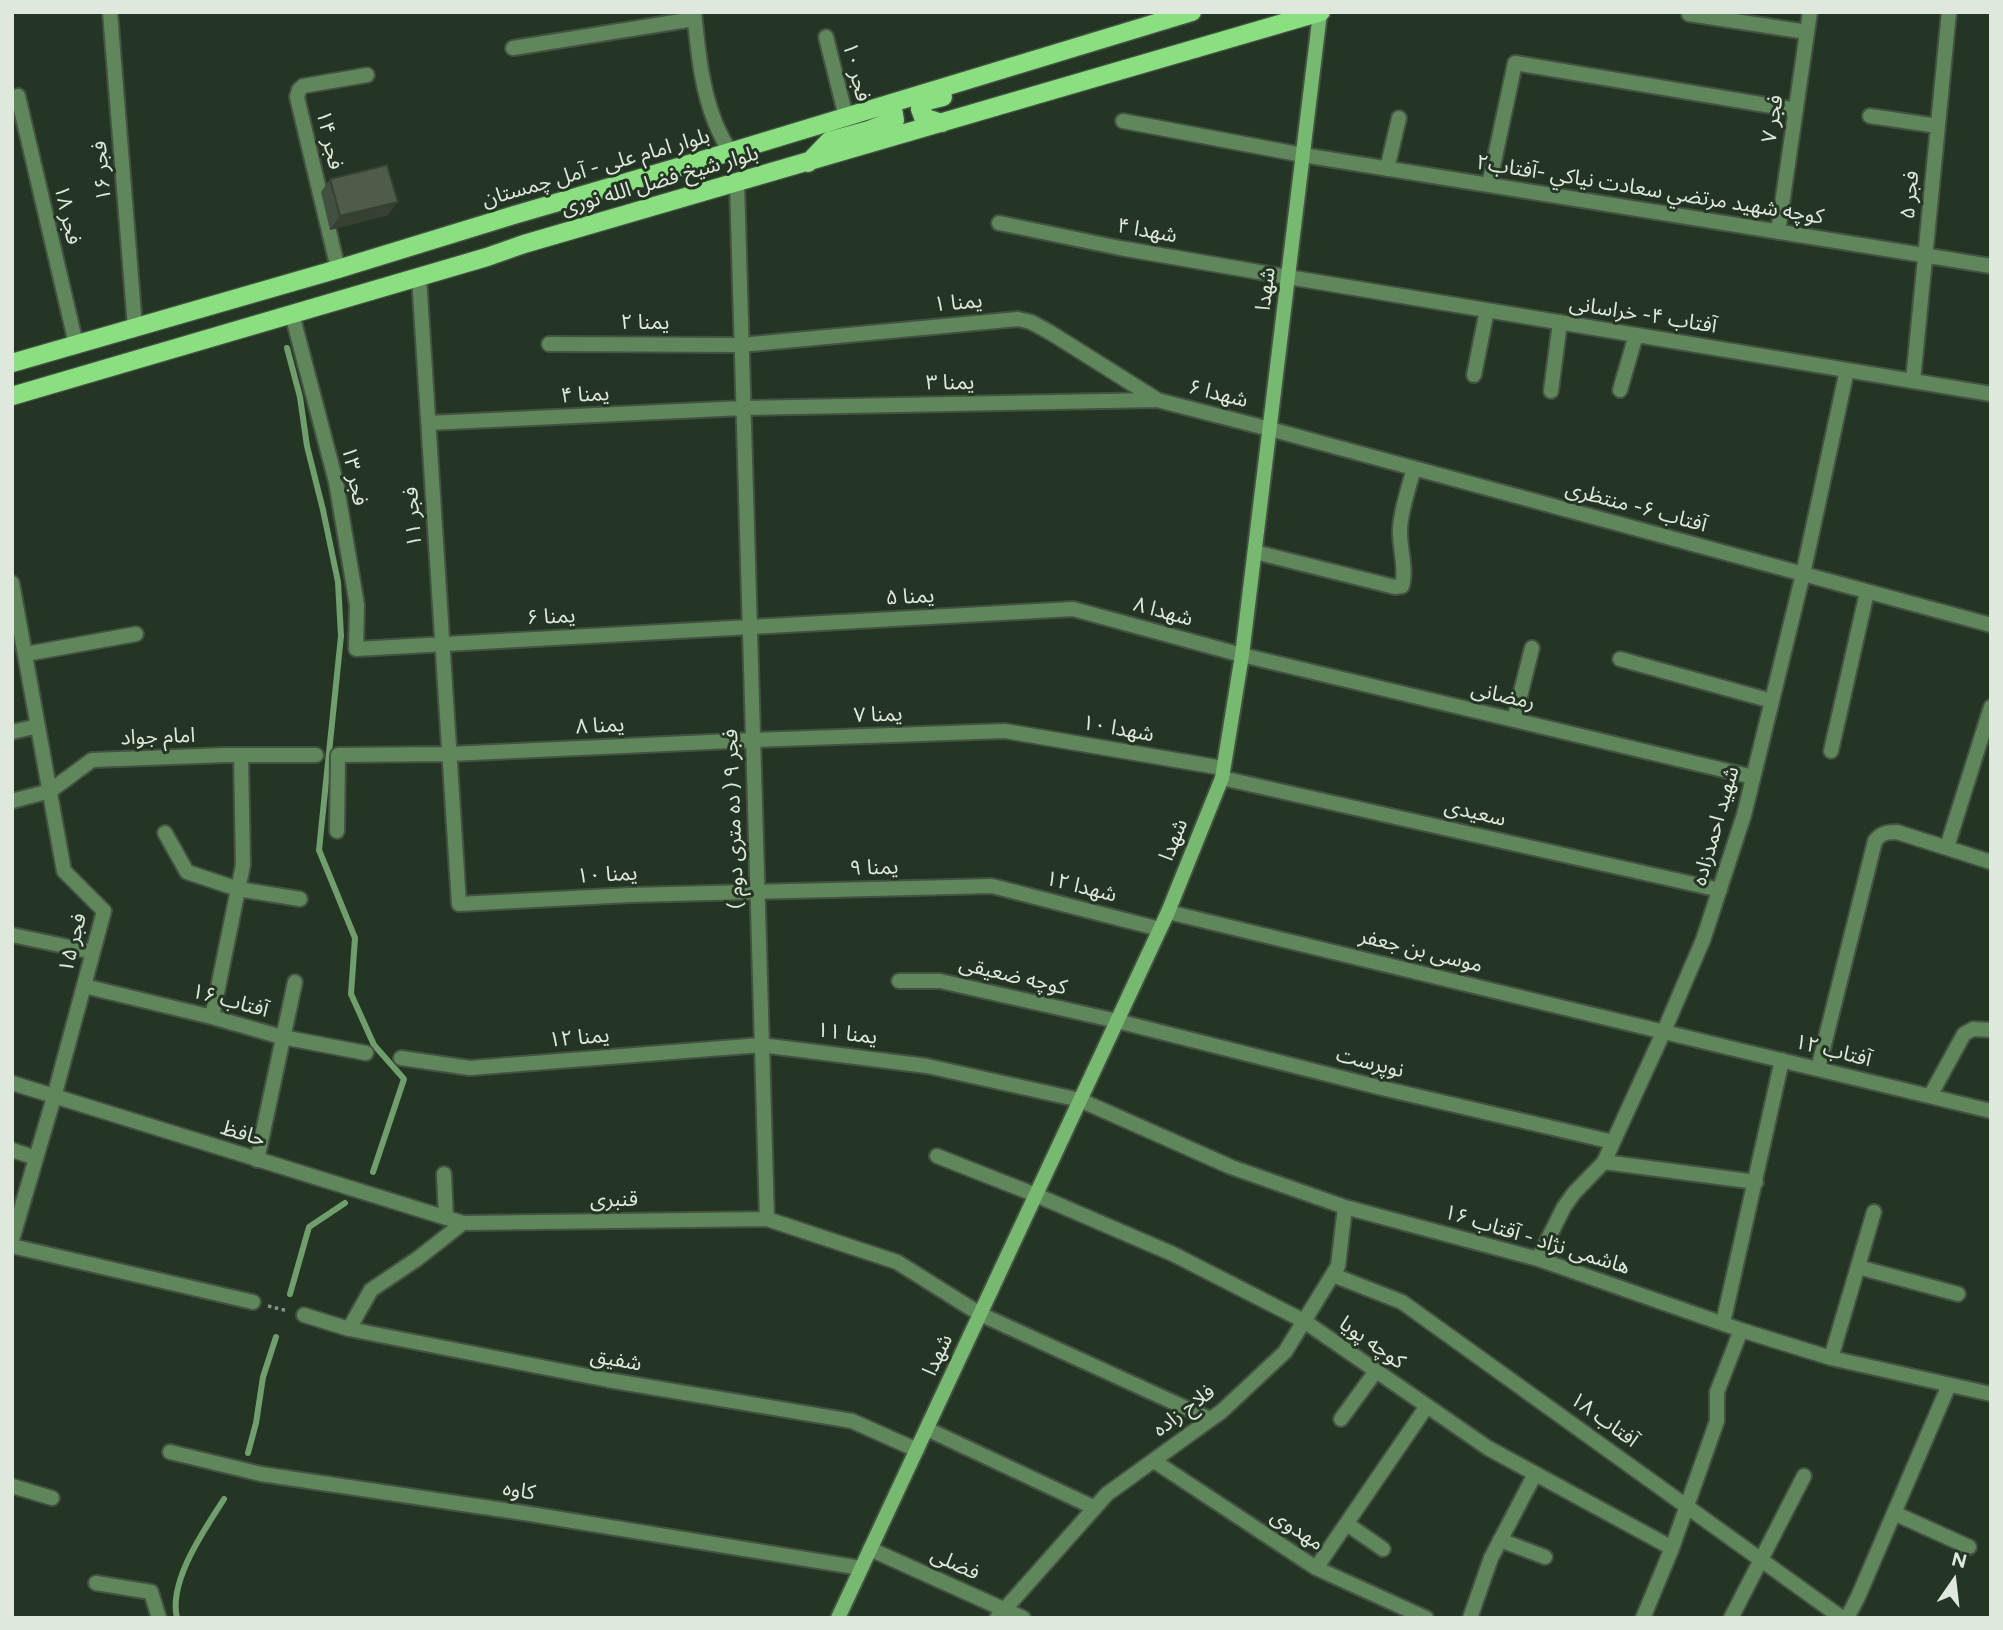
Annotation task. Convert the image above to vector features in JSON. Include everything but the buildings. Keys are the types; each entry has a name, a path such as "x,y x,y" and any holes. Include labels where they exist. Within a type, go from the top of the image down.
{"main road":[{"name":"بلوار امام علی - آمل چمستان","path":"12,363 338,269 1192,12"},
{"name":"بلوار شیخ فضل الله نوری","path":"12,396 1321,12"},
{"name":"شهدا","path":"838,1618 1168,912 1223,773 1242,655 1321,12"},
{"path":"942,123 923,117 920,109 927,101 977,89 995,72"},
{"path":"808,163 829,141 895,120 893,109 883,106"},
{"path":"514,215 524,244"}],"street":[{"name":"فجر ۱۶","path":"110,12 135,327"},
{"name":"فجر ۷","path":"1777,232 1810,12"},
{"name":"فجر ۵","path":"1913,381 1949,12"},
{"path":"1689,14 1807,32"},
{"path":"513,48 694,16 701,73 708,100 730,152"},
{"name":"فجر ۱۰","path":"826,37 846,117"},
{"path":"1489,185 1515,63 1796,110"},
{"name":"فجر ۱۴","path":"338,269 297,97 303,86 367,75"},
{"name":"فجر ۱۸","path":"18,96 76,344"},
{"path":"1870,116 1938,126"},
{"path":"1387,169 1399,118"},
{"name":"كوچه شهيد مرتضي سعادت نياكي -آفتاب۲","path":"1123,121 1303,155 1991,266"},
{"name":"فجر ۹ ( ده متری دوم )","path":"737,183 766,1219"},
{"name":"شهدا ۴","path":"999,223 1288,277"},
{"name":"فجر ۱۱","path":"419,277 459,904"},
{"name":"آفتاب ۴- خراسانی","path":"1288,277 1991,394"},
{"path":"1474,375 1487,310"},
{"name":"فجر ۱۳","path":"292,314 336,482 357,605 356,649"},
{"name":"یمنا ۱","path":"741,345 1018,319 1031,322 1051,333 1157,400"},
{"path":"1551,391 1560,322"},
{"path":"1620,390 1636,335"},
{"name":"یمنا ۲","path":"549,344 741,345"},
{"name":"شهید احمدزاده","path":"1538,1259 1564,1207 1604,1162 1703,940 1744,815 1803,574 1847,370"},
{"name":"شهدا ۶","path":"1157,400 1270,429"},
{"name":"یمنا ۳","path":"743,408 1157,400"},
{"name":"یمنا ۴","path":"429,423 743,408"},
{"name":"آفتاب ۶- منتظری","path":"1270,429 1991,625"},
{"path":"1255,552 1395,587 1402,586 1404,579 1400,525 1414,468"},
{"name":"فجر ۱۵","path":"12,583 64,871 104,911 12,1240"},
{"path":"1830,751 1867,592"},
{"name":"یمنا ۵","path":"749,626 1073,609"},
{"name":"شهدا ۸","path":"1073,609 1242,655"},
{"name":"یمنا ۶","path":"356,649 749,626"},
{"path":"26,654 136,634"},
{"path":"1514,720 1532,648"},
{"name":"رمضانی","path":"1242,655 1753,778"},
{"path":"1620,659 1772,701"},
{"path":"1947,847 1991,707"},
{"path":"12,732 38,726"},
{"name":"یمنا ۷","path":"753,740 1005,731"},
{"name":"شهدا ۱۰","path":"1005,731 1223,773"},
{"name":"یمنا ۸","path":"450,754 753,740"},
{"path":"337,831 338,755 450,754"},
{"path":"212,1017 243,865 241,755"},
{"name":"امام جواد","path":"12,801 50,791 92,760 316,755"},
{"name":"سعیدی","path":"1223,773 1720,890"},
{"path":"1818,1069 1875,841 1885,833 1897,832 1991,862"},
{"path":"166,833 187,872 238,889 299,899"},
{"name":"یمنا ۹","path":"757,893 992,886"},
{"name":"شهدا ۱۲","path":"992,886 1160,929"},
{"name":"یمنا ۱۰","path":"459,904 630,895 757,893"},
{"name":"موسی بن جعفر","path":"1168,912 1664,1031"},
{"path":"12,935 93,952"},
{"name":"کوچه ضعیقی","path":"899,981 940,981 1117,1021"},
{"path":"257,1160 295,982"},
{"name":"آفتاب ۱۶","path":"84,986 282,1037 366,1054"},
{"name":"نوپرست","path":"1117,1021 1382,1088 1614,1142"},
{"path":"1930,1096 1964,1034 1977,1028 1991,1030"},
{"name":"آفتاب ۱۲","path":"1664,1031 1991,1111"},
{"name":"یمنا ۱۲","path":"401,1058 470,1068 761,1045"},
{"name":"یمنا ۱۱","path":"761,1045 927,1066 1080,1100"},
{"path":"1723,1323 1782,1060"},
{"name":"حافظ","path":"12,1083 463,1223"},
{"name":"هاشمی نژاد - آقتاب ۱۶","path":"1080,1100 1231,1167 1345,1207 1538,1259 1831,1358 1991,1395"},
{"path":"12,1150 36,1157"},
{"name":"کوچه پویا","path":"937,1156 1173,1254 1304,1321 1488,1448 1672,1548"},
{"path":"1604,1162 1756,1182"},
{"path":"444,1174 446,1218"},
{"name":"فلاح زاده","path":"1001,1613 1107,1494 1222,1411 1285,1352 1338,1266 1345,1207"},
{"path":"1831,1358 1874,1212"},
{"path":"766,1219 897,1262 980,1314 1210,1419"},
{"name":"قنبری","path":"463,1223 766,1219"},
{"path":"349,1329 371,1290 463,1223"},
{"path":"12,1245 253,1302"},
{"path":"1858,1267 1958,1294"},
{"name":"آفتاب ۱۸","path":"1333,1275 1402,1302 1844,1618"},
{"name":"شفیق","path":"304,1315 349,1329 608,1380 852,1421 917,1450"},
{"path":"1643,1618 1672,1548 1717,1421 1717,1392 1741,1329"},
{"path":"1341,1419 1376,1371"},
{"path":"1844,1618 1858,1597 1949,1385"},
{"path":"1316,1568 1427,1406"},
{"path":"927,1429 1095,1508"},
{"name":"کاوه","path":"170,1452 261,1474 524,1513 862,1569"},
{"name":"مهدوی","path":"1154,1461 1316,1568 1426,1618"},
{"path":"1471,1618 1491,1558 1535,1474"},
{"path":"1731,1618 1804,1476"},
{"path":"12,1486 52,1498"},
{"path":"1894,1513 1969,1547"},
{"path":"1347,1524 1383,1549"},
{"path":"1500,1540 1545,1557"},
{"name":"فضلی","path":"870,1549 1001,1613 1023,1618"},
{"path":"96,1583 150,1592 159,1618"}],"path":[{"path":"253,1302 304,1315"}],"waterway":[{"path":"287,348 300,397 307,446 338,582 341,636 319,850 355,938 351,994 374,1045 404,1079 373,1172"},
{"path":"290,1294 309,1227 345,1203"},
{"path":"248,1453 263,1377 276,1337"},
{"path":"177,1618 176,1603 183,1572 198,1540 224,1499"}]}
